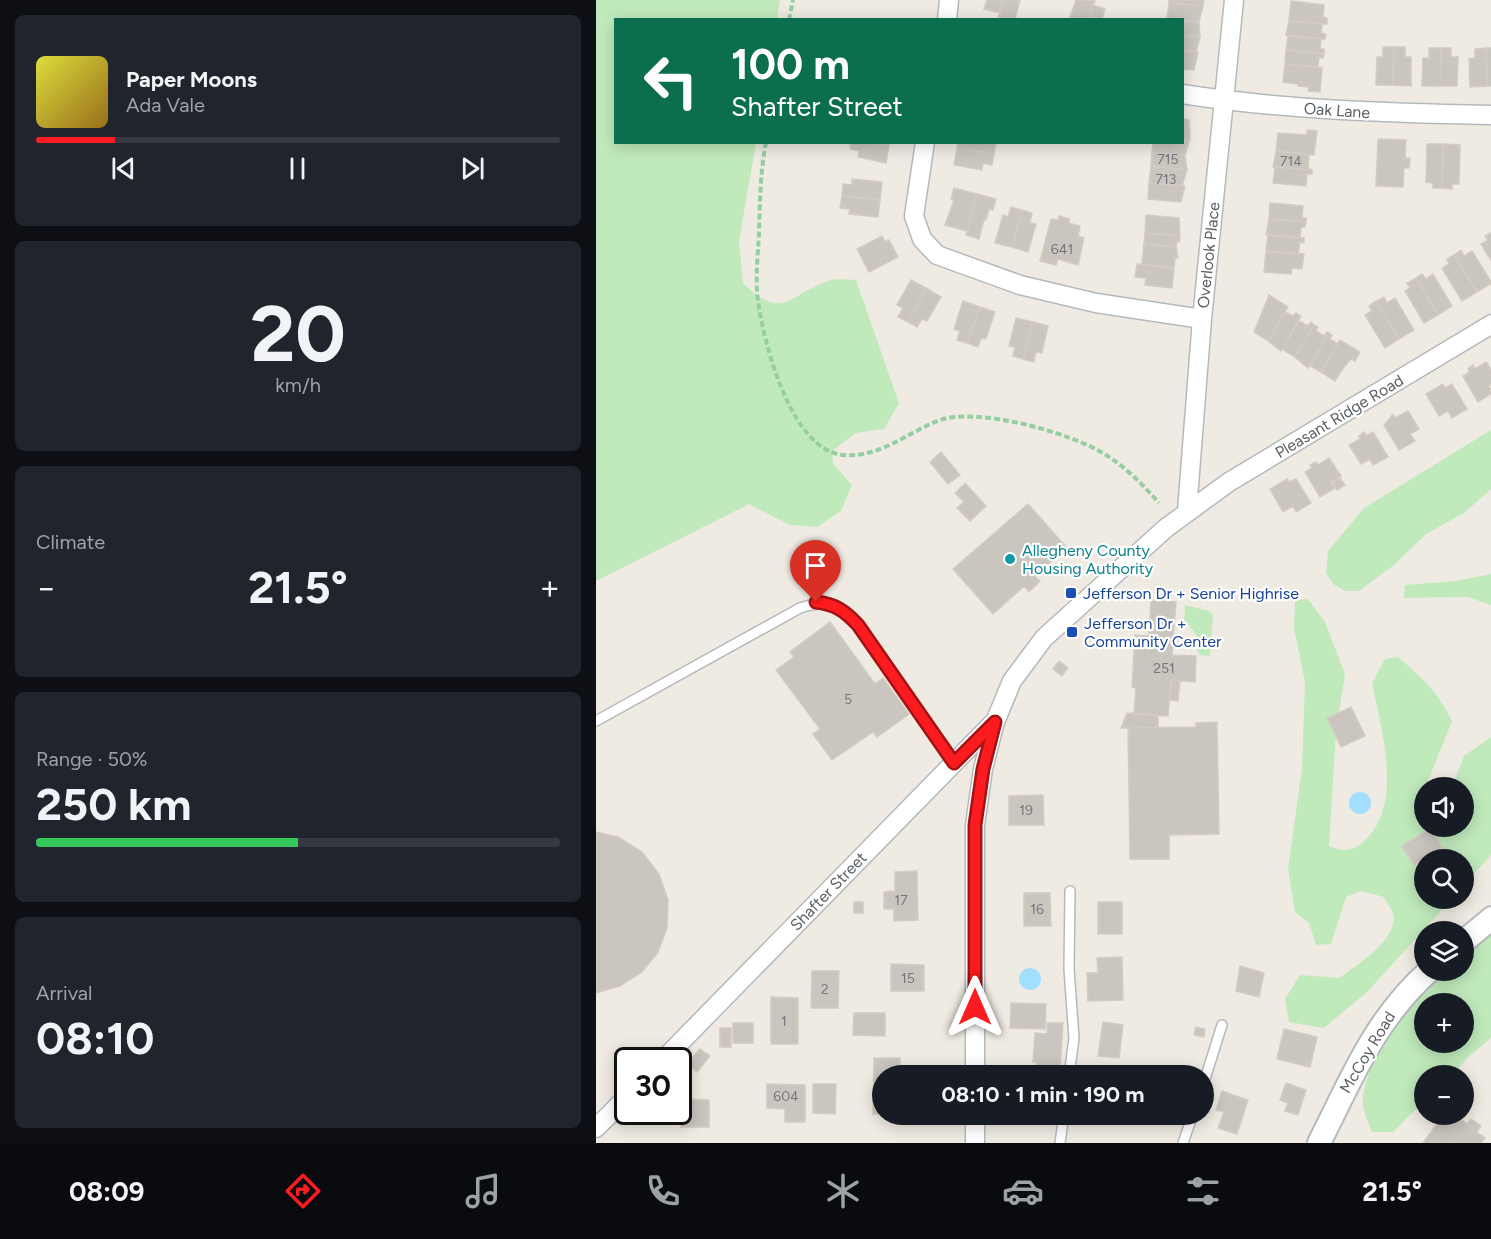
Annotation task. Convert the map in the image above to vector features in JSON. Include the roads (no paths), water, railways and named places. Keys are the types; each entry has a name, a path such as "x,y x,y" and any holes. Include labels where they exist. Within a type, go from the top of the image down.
{"street":[{"path":"947,18 949,0"},
{"name":"Overlook Place","path":"1187,511 1202,319 1234,0"},
{"name":"Oak Lane","path":"1184,94 1224,101 1358,112 1492,115"},
{"path":"925,144 914,216 922,239 937,255 1041,290 1096,303 1202,319"},
{"name":"Pleasant Ridge Road","path":"995,722 1012,681 1044,638 1187,511 1229,482 1492,324"},
{"path":"975,1065 975,825 983,769 995,722"},
{"name":"Shafter Street","path":"676,1047 995,722"},
{"path":"1474,933 1492,918"},
{"name":"McCoy Road","path":"1319,1143 1376,1031 1396,1004 1419,981"},
{"path":"596,1128 614,1110"},
{"path":"975,1125 975,1143"}],"lane":[{"path":"596,720 800,608 816,602 832,604 846,612 858,625 954,763"},
{"path":"1070,891 1069,969 1074,1038 1070,1065"},
{"path":"1209,1065 1222,1025"},
{"path":"1060,1143 1062,1125"},
{"path":"1184,1143 1190,1125"}],"water":[{"path":"1360,792 1368,795 1371,803 1368,811 1360,814 1352,811 1349,803 1352,795"},
{"path":"1030,968 1038,971 1041,979 1038,987 1030,990 1022,987 1019,979 1022,971"}],"place":[{"name":"Allegheny County Housing Authority","path":"1010,559"},
{"name":"Jefferson Dr + Senior Highrise","path":"1071,593"},
{"name":"Jefferson Dr + Community Center","path":"1072,632"}]}
